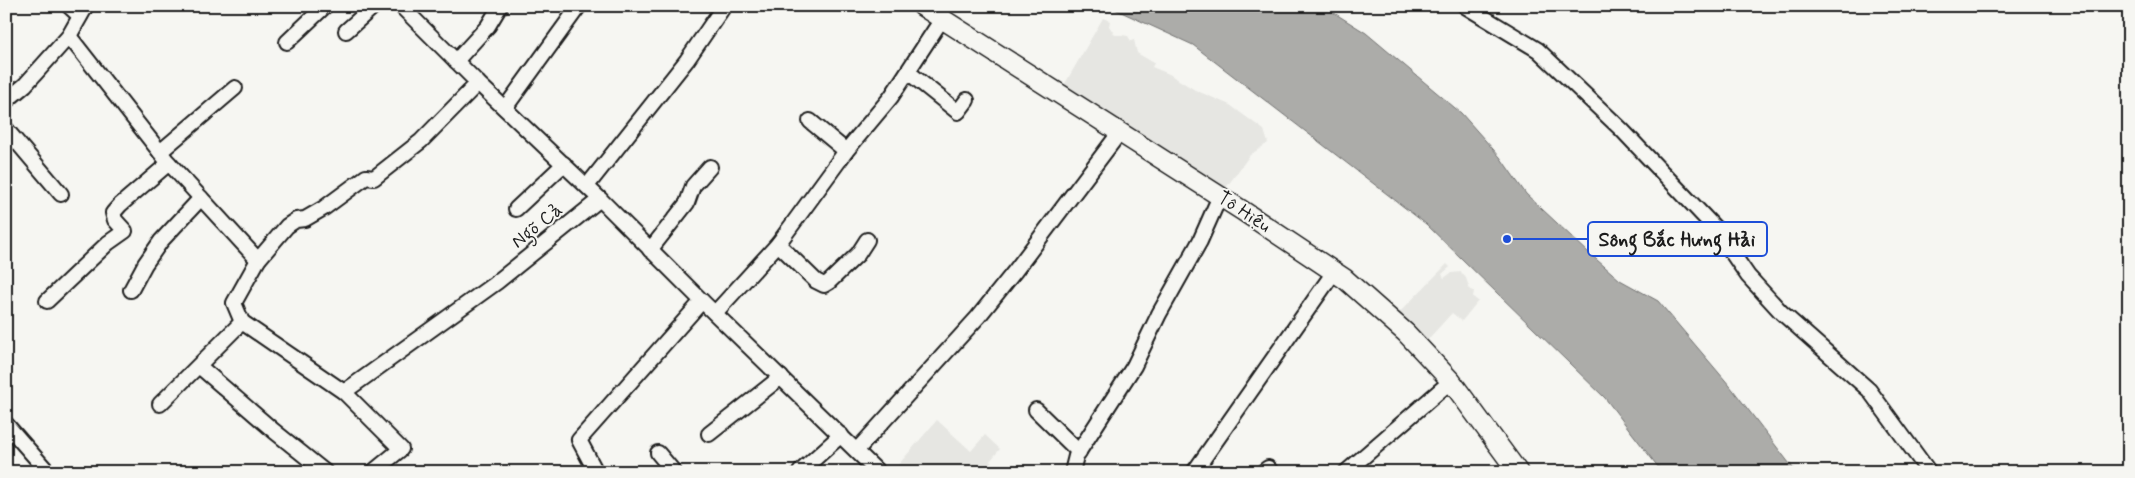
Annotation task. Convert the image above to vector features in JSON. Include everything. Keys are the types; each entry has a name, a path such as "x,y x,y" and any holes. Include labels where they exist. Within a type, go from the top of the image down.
{"main road":[{"name":"Tô Hiệu","path":"922,6 1220,196 1345,279 1406,333 1450,381 1518,472"}],"street":[{"path":"6,101 25,85 69,36 83,11 69,6"},
{"path":"286,42 325,6"},
{"path":"346,31 374,6"},
{"path":"401,6 423,32 587,186 878,472"},
{"path":"456,61 488,26 500,6"},
{"path":"506,108 578,6"},
{"path":"587,186 687,60 724,6"},
{"path":"1465,6 1538,50 1622,130 1715,228 1748,276 1781,312 1869,390 1929,472"},
{"path":"715,313 778,244 846,151 891,98 942,19"},
{"path":"69,36 165,157 258,260"},
{"path":"908,72 958,112 967,100"},
{"path":"373,472 400,449 344,392 242,322 234,303 258,260 287,226 296,220 305,219 324,208 366,177 374,178 421,142 478,83"},
{"path":"47,301 108,243 126,231 115,220 113,213 165,157 235,88"},
{"path":"810,121 846,151"},
{"path":"6,129 62,194"},
{"path":"857,450 978,317 1120,132"},
{"path":"516,209 564,164"},
{"path":"650,250 687,204 693,186 710,167"},
{"path":"1072,472 1079,452 1134,366 1159,314 1200,241 1220,196"},
{"path":"131,290 145,264 161,241 201,198"},
{"name":"Ngõ Cả","path":"344,392 497,282 600,199"},
{"path":"778,244 816,281 824,285 858,254 867,240"},
{"path":"1194,472 1334,272"},
{"path":"596,472 580,440 702,301"},
{"path":"160,404 242,322"},
{"path":"199,366 325,472"},
{"path":"709,434 781,377"},
{"path":"1346,472 1450,381"},
{"path":"1036,410 1079,452"},
{"path":"6,424 48,472"},
{"path":"800,472 841,436"},
{"path":"658,453 674,472"},
{"path":"1263,472 1268,468 1271,472"}],"shaded area":[{"path":"1108,6 1323,6 1366,33 1461,113 1500,157 1526,194 1589,253 1620,280 1658,301 1730,386 1796,472 1662,472 1605,398 1426,224 1193,45"},
{"path":"1103,18 1110,21 1109,26 1115,35 1128,36 1131,41 1134,40 1137,53 1154,63 1152,67 1169,74 1195,90 1230,105 1264,130 1268,143 1250,155 1220,196 1059,94"},
{"path":"1447,264 1450,267 1442,274 1444,278 1451,273 1461,272 1466,278 1470,290 1474,291 1473,297 1478,301 1462,321 1452,313 1420,348 1391,321"},
{"path":"937,420 971,451 985,435 1000,449 990,461 999,472 892,472"}],"place":[{"name":"Sông Bắc Hưng Hải","path":"1507,239"}]}
